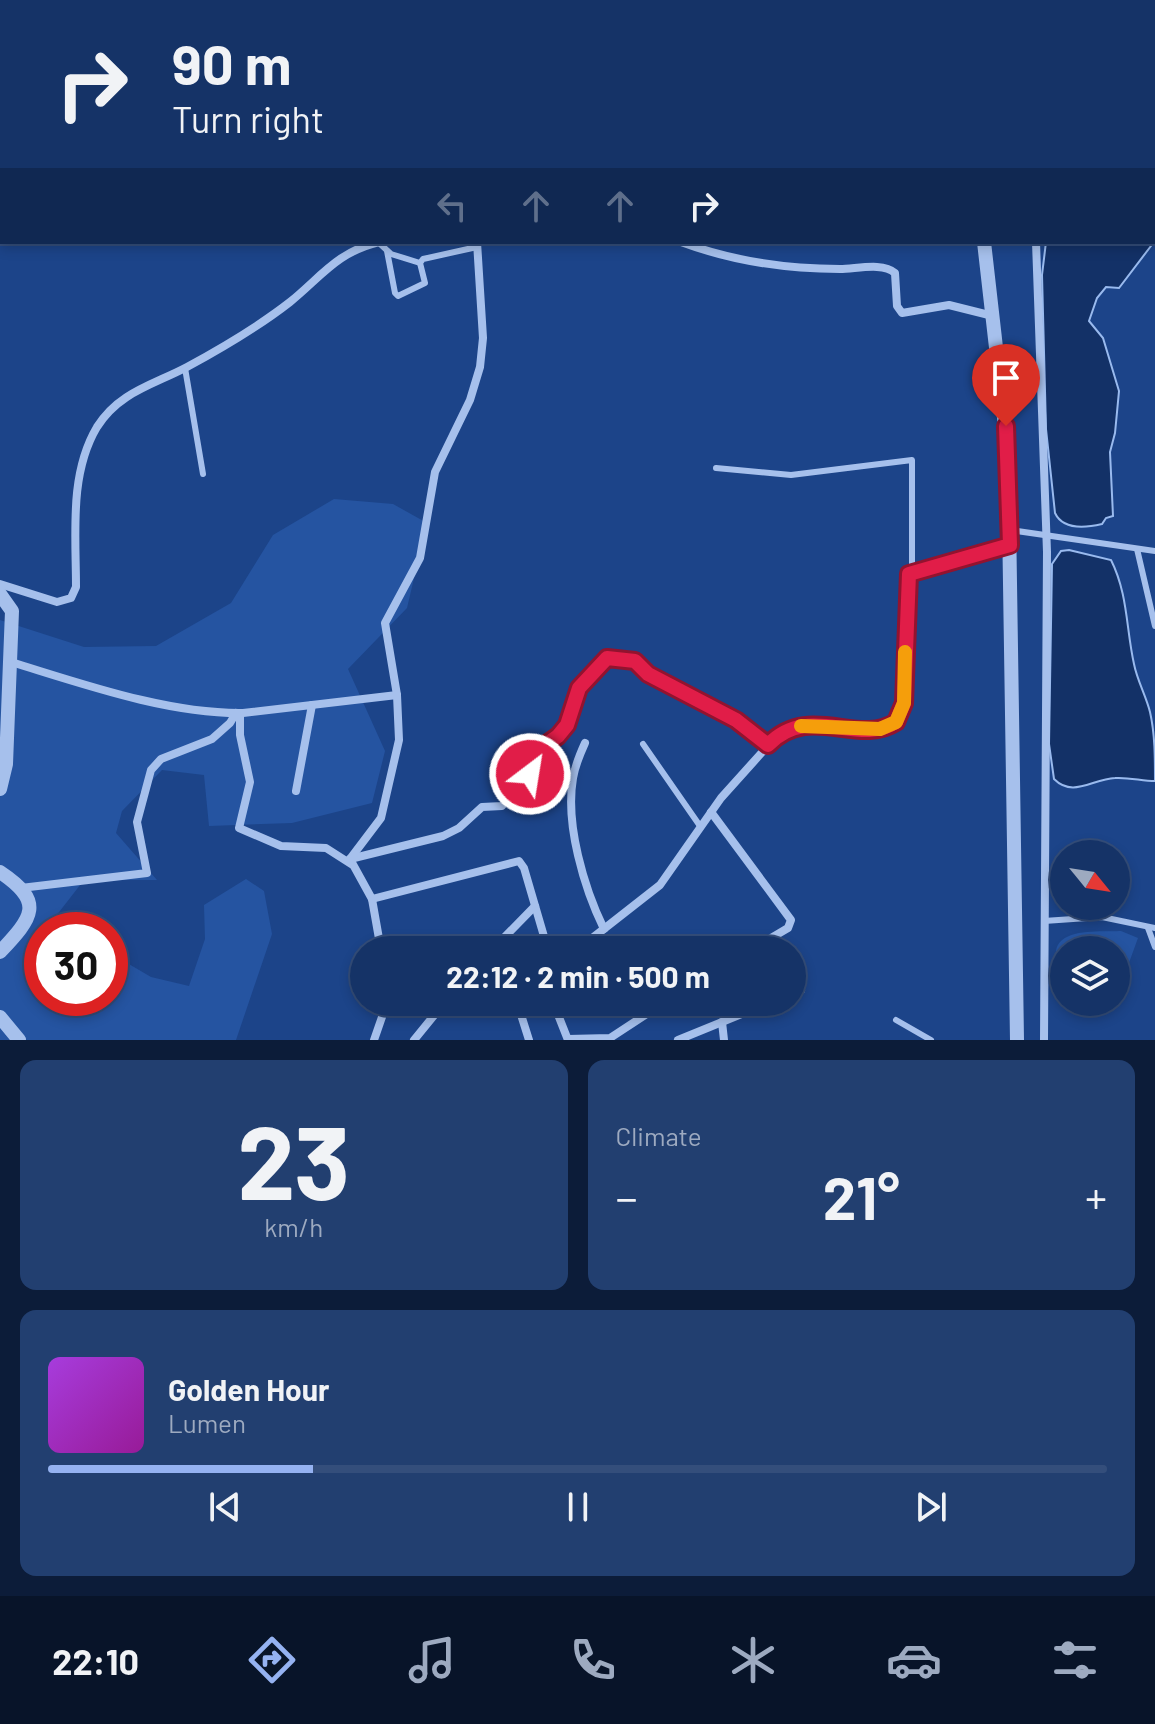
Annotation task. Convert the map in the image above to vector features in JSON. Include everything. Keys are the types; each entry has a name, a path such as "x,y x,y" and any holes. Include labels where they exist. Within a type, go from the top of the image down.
{"street":[{"path":"0,584 57,602 66,602 71,598 76,587 77,489 85,453 96,428 125,396 185,368 281,308 335,261 370,244"},
{"path":"350,862 377,825 384,809 399,740 397,695 385,623 420,558 435,472 470,400 480,367 483,338 477,244"},
{"path":"686,244 754,263 838,269 886,267 896,277 897,306 902,313 949,305 993,316"},
{"path":"984,244 1008,453 1017,1040"},
{"path":"1036,244 1046,534 1044,1040"},
{"path":"595,936 660,885 711,812 768,745 783,733 800,726 880,729 896,722 904,703 909,576 912,572 1010,538"},
{"path":"0,594 12,611 6,764 0,789"},
{"path":"350,862 443,836 459,828 482,807 502,806 518,783 532,771 541,748 567,725 579,688 607,658 635,661 648,674 736,720 768,745"},
{"path":"11,662 101,689 203,711 238,713 397,695"},
{"path":"296,791 312,705"},
{"path":"238,713 250,782 239,828 281,846 326,848 350,862 372,899 379,936"},
{"path":"21,888 147,873 137,816 151,770 161,759 212,739 238,713"},
{"path":"585,743 572,781 573,814 584,879 604,929"},
{"path":"711,812 791,920 788,928 775,936"},
{"path":"372,899 515,860 523,864 544,936"},
{"path":"0,872 21,888 29,898 30,907 26,920 0,952"},
{"path":"506,936 535,906"},
{"path":"374,1040 382,1016"},
{"path":"414,1040 434,1016"},
{"path":"521,1016 529,1040"},
{"path":"559,1016 568,1040 610,1038 644,1016"},
{"path":"678,1040 737,1016"},
{"path":"0,1017 19,1040"},
{"path":"722,1022 724,1040"}],"lane":[{"path":"380,244 387,251 420,263"},
{"path":"420,263 423,259 477,244"},
{"path":"387,251 396,296 425,283 420,263"},
{"path":"185,368 203,474"},
{"path":"716,468 801,475 912,460 912,572"},
{"path":"1010,538 1046,534 1155,551"},
{"path":"1137,549 1155,626"},
{"path":"643,744 700,826"},
{"path":"1044,921 1117,918 1152,928 1155,947"},
{"path":"896,1020 931,1040"}],"shaded area":[{"path":"1046,244 1152,244 1119,288 1106,287 1097,298 1089,321 1103,338 1119,391 1110,452 1113,516 1106,518 1102,524 1069,525 1055,513 1046,429 1042,275"},
{"path":"334,499 393,504 427,523 407,608 348,669 385,751 372,803 292,823 209,826 204,775 162,770 122,811 116,833 157,880 84,880 59,912 24,912 24,1016 128,1016 128,964 151,977 189,986 205,939 204,905 246,879 264,891 272,934 236,1040 0,1040 0,620 84,647 156,646 231,603 273,535"},
{"path":"1069,550 1111,560 1117,573 1135,670 1152,720 1155,781 1115,778 1068,787 1054,779 1049,744 1052,564 1061,551"},
{"path":"1121,931 1138,938 1130,960 1130,936 1069,936 1083,932"}],"slow traffic":[{"path":"801,726 880,729 896,722 902,715 904,703 905,652"}],"route":[{"path":"530,774 541,748 567,725 575,694 607,658 635,661 648,674 730,716 768,745 783,733 800,726 880,729 896,722 902,715 904,703 909,574 1010,545 1006,426"}]}
